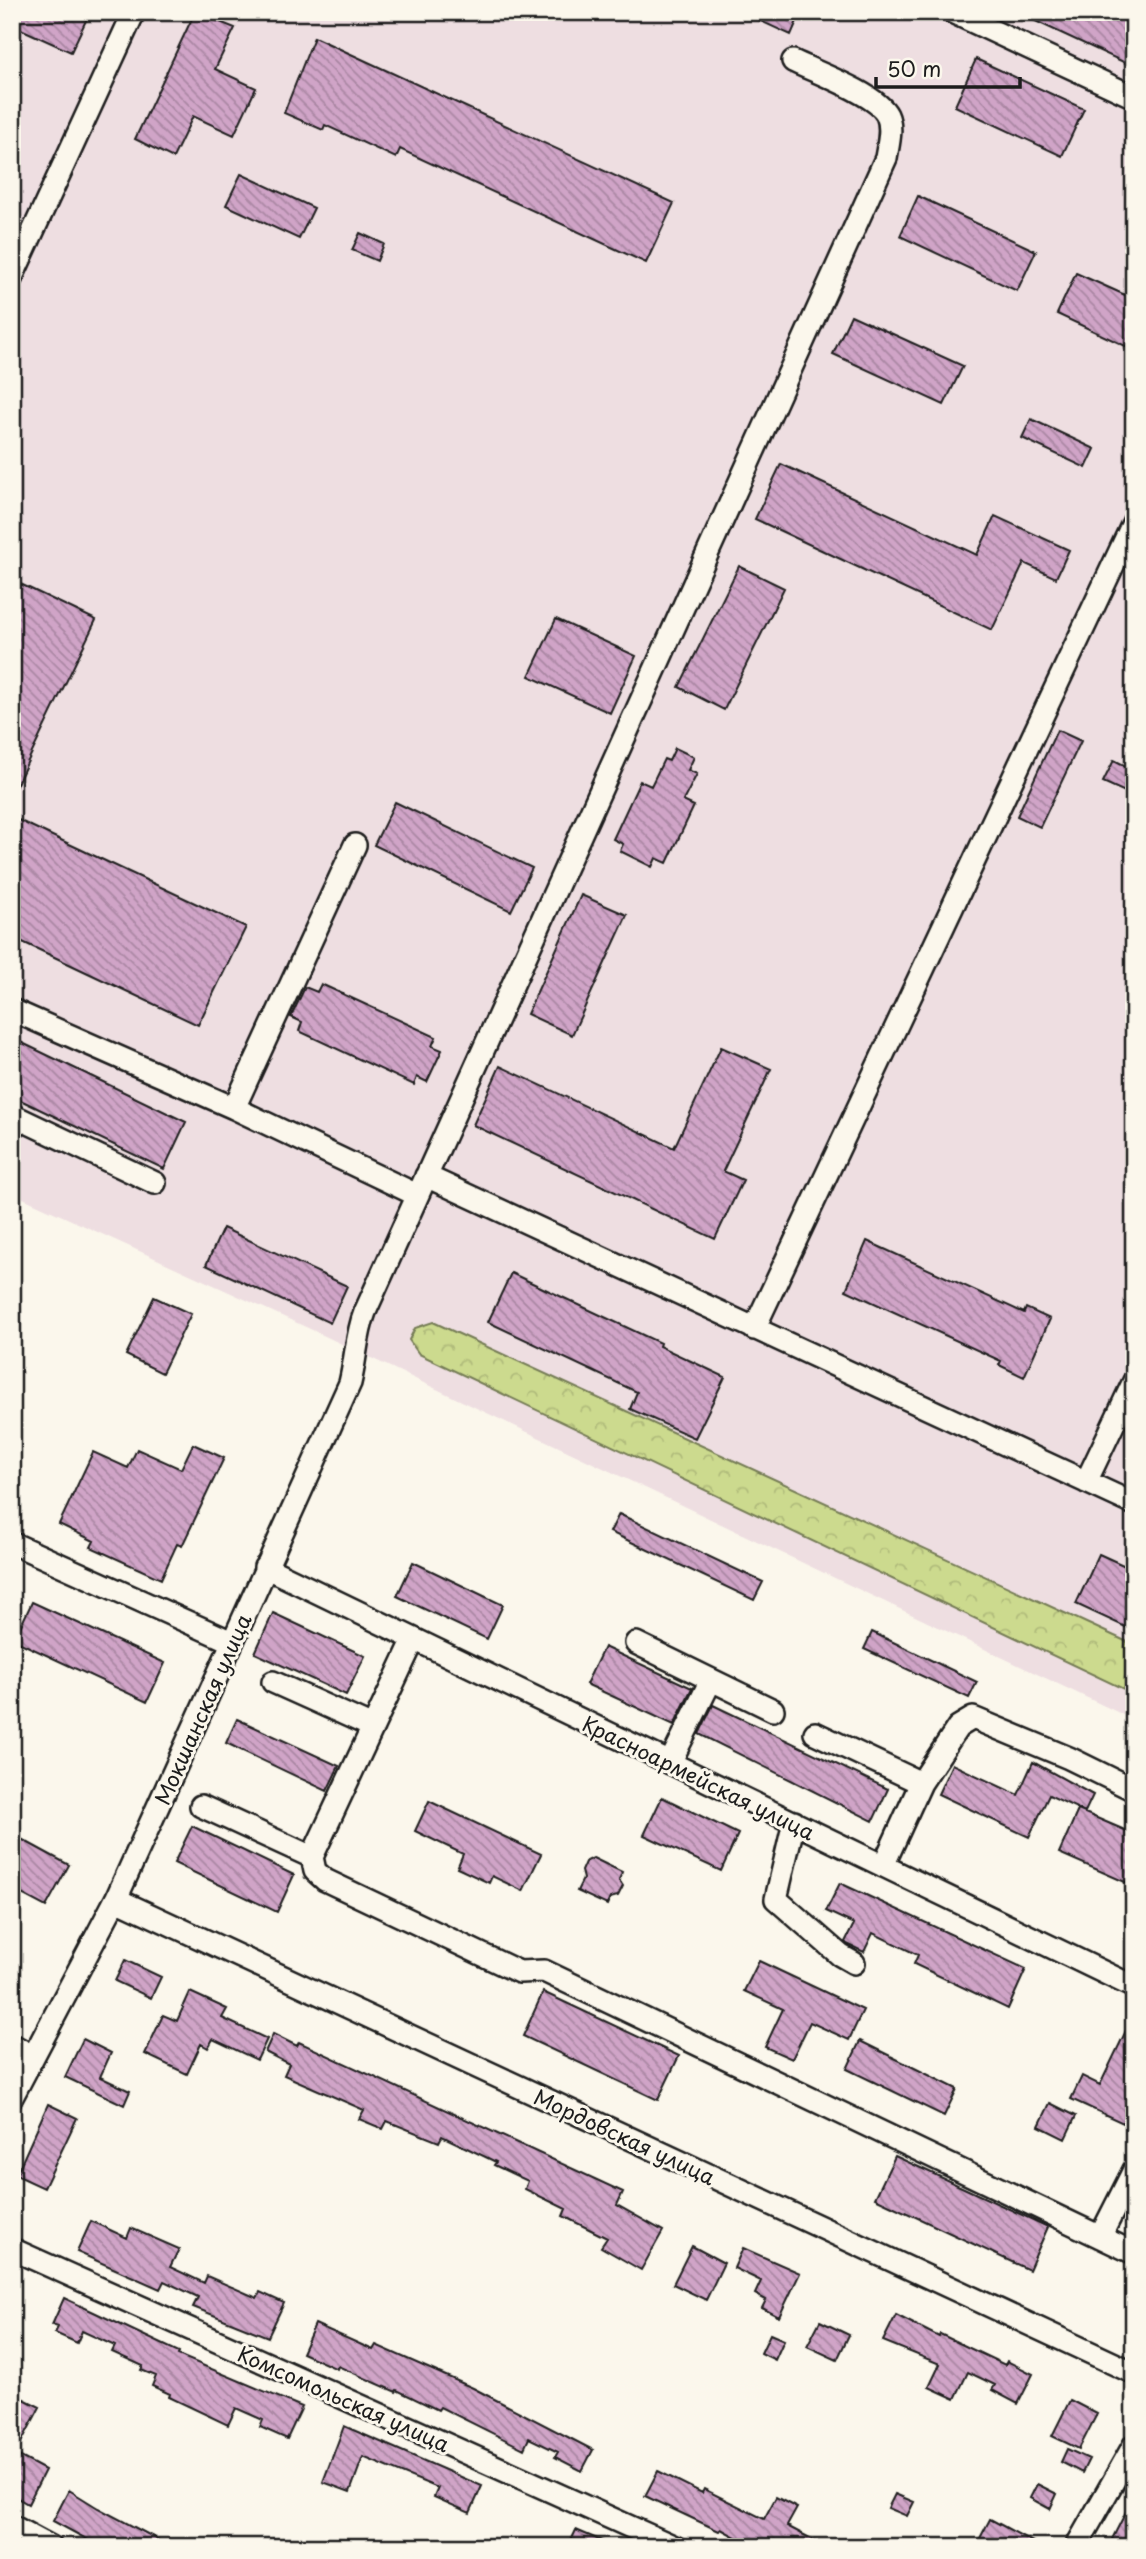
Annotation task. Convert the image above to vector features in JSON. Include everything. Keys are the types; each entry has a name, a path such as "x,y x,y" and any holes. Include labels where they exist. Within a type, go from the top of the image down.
{"street":[{"path":"12,277 134,12"},
{"path":"951,12 1134,97"},
{"name":"Мокшанская улица","path":"12,2097 116,1899 350,1383 356,1360 358,1331 365,1312 886,158 890,131 887,114 874,101 793,61"},
{"path":"754,1329 1134,521"},
{"path":"234,1108 355,845"},
{"path":"12,1010 234,1108 421,1185 754,1329 1134,1504"},
{"path":"12,1115 155,1183"},
{"path":"1086,1482 1134,1381"},
{"path":"12,1543 232,1642"},
{"name":"Красноармейская улица","path":"265,1567 1134,1987"},
{"path":"414,1639 313,1857 315,1871 325,1880 519,1972 544,1971 1134,2253"},
{"path":"636,1643 773,1710"},
{"path":"670,1763 711,1680"},
{"path":"273,1682 373,1727"},
{"path":"883,1866 921,1783 958,1727 973,1718 1069,1758 1134,1790"},
{"path":"815,1733 921,1783"},
{"path":"201,1806 313,1857"},
{"path":"794,1822 776,1899 840,1955 855,1963"},
{"name":"Мордовская улица","path":"116,1899 1134,2373"},
{"path":"12,2045 33,2056"},
{"path":"1100,2237 1134,2170"},
{"name":"Комсомольская улица","path":"12,2249 675,2547"},
{"path":"1076,2547 1134,2445"},
{"path":"12,2526 51,2547"}],"shaded area":[{"path":"12,12 1134,12 1134,1720 308,1328 12,1193"}],"green space":[{"path":"433,1322 1134,1645 1134,1694 419,1354 409,1340 415,1328"}],"building":[{"path":"12,12 90,12 71,52 12,25"},
{"path":"195,12 235,28 215,69 256,88 234,135 193,116 173,158 135,139"},
{"path":"741,12 801,12 791,35"},
{"path":"1016,12 1128,12 1134,15 1134,67"},
{"path":"314,37 674,203 646,263 400,149 396,158 325,125 323,130 284,113"},
{"path":"976,59 1084,109 1062,156 955,106"},
{"path":"241,174 314,208 299,239 226,205"},
{"path":"918,196 1036,251 1017,291 900,236"},
{"path":"360,233 384,244 377,261 352,250"},
{"path":"1076,273 1134,299 1134,350 1057,314"},
{"path":"851,315 963,366 944,405 833,354"},
{"path":"1031,419 1095,449 1086,468 1022,438"},
{"path":"781,464 977,555 995,516 1069,550 1056,578 1024,563 992,630 755,519"},
{"path":"739,566 784,588 724,710 679,687"},
{"path":"12,580 96,620 12,794"},
{"path":"556,619 636,656 610,713 529,676"},
{"path":"1057,730 1081,741 1040,827 1017,816"},
{"path":"675,748 694,757 688,770 697,774 683,801 694,806 667,863 656,858 652,867 620,851 623,844 613,839 640,781 651,786 664,759 669,761"},
{"path":"1114,760 1134,770 1134,796 1103,782"},
{"path":"395,802 532,868 511,911 374,845"},
{"path":"16,819 246,927 198,1025 12,937 12,827"},
{"path":"581,895 627,915 572,1035 527,1014"},
{"path":"321,984 436,1037 432,1046 442,1050 427,1082 417,1077 414,1085 299,1031 302,1022 291,1017 305,987 317,992"},
{"path":"12,1038 186,1122 164,1169 12,1096"},
{"path":"721,1047 771,1069 723,1171 743,1180 715,1239 473,1125 500,1066 674,1148"},
{"path":"223,1228 347,1286 330,1323 206,1265"},
{"path":"867,1241 1024,1313 1026,1308 1050,1319 1024,1377 999,1365 1001,1361 846,1290"},
{"path":"511,1273 660,1343 659,1346 725,1377 695,1438 630,1409 637,1392 488,1322"},
{"path":"154,1297 191,1314 162,1373 126,1355"},
{"path":"193,1444 224,1458 182,1546 177,1544 161,1579 91,1547 94,1541 59,1524 93,1452 128,1468 137,1449 181,1469"},
{"path":"619,1514 763,1582 754,1600 610,1532"},
{"path":"1099,1554 1134,1570 1134,1631 1076,1604"},
{"path":"413,1562 503,1605 487,1639 397,1596"},
{"path":"32,1602 165,1663 147,1702 14,1640"},
{"path":"273,1613 365,1656 346,1695 255,1653"},
{"path":"872,1632 977,1682 969,1698 864,1649"},
{"path":"604,1647 692,1688 674,1725 586,1684"},
{"path":"713,1705 888,1789 873,1821 699,1734"},
{"path":"237,1719 339,1766 327,1791 226,1743"},
{"path":"1033,1762 1093,1795 1085,1812 1049,1795 1029,1837 938,1794 952,1764 1018,1795"},
{"path":"662,1797 738,1834 721,1871 644,1835"},
{"path":"429,1801 541,1854 523,1891 492,1876 489,1883 457,1868 463,1854 415,1831"},
{"path":"1078,1810 1134,1834 1134,1886 1059,1853"},
{"path":"192,1826 294,1875 277,1912 174,1863"},
{"path":"12,1834 69,1865 46,1907 12,1889"},
{"path":"593,1858 622,1872 619,1880 623,1886 618,1896 610,1898 607,1905 577,1891 583,1879 581,1871 585,1862"},
{"path":"840,1883 1026,1969 1008,2009 914,1964 918,1955 873,1933 864,1952 847,1944 845,1942 854,1924 826,1911"},
{"path":"125,1960 161,1977 151,1998 115,1981"},
{"path":"759,1961 863,2010 849,2040 810,2022 792,2059 765,2047 783,2009 744,1991"},
{"path":"190,1992 227,2009 222,2018 267,2039 257,2060 213,2039 208,2048 201,2044 187,2074 145,2054 163,2015 177,2021"},
{"path":"543,1992 679,2056 658,2100 523,2036"},
{"path":"1134,2014 1134,2128 1071,2099 1082,2076 1100,2085"},
{"path":"273,2034 297,2046 299,2042 623,2192 617,2205 663,2231 641,2270 601,2247 607,2238 563,2216 566,2209 525,2189 528,2181 494,2165 496,2162 442,2136 439,2142 387,2121 383,2129 359,2119 364,2110 284,2075 289,2064 265,2052"},
{"path":"83,2039 111,2053 100,2077 130,2091 124,2105 65,2077"},
{"path":"860,2041 957,2089 944,2116 847,2069"},
{"path":"1050,2103 1076,2116 1065,2139 1039,2126"},
{"path":"48,2104 77,2118 44,2188 16,2175"},
{"path":"895,2156 1048,2227 1029,2270 875,2198"},
{"path":"91,2221 127,2238 131,2228 179,2249 170,2267 204,2283 207,2276 257,2298 260,2292 284,2303 268,2337 193,2307 198,2297 164,2281 160,2289 77,2252"},
{"path":"692,2246 724,2263 706,2300 673,2284"},
{"path":"743,2248 800,2273 779,2317 762,2308 766,2300 755,2294 761,2281 734,2268"},
{"path":"64,2298 179,2352 178,2355 302,2407 287,2439 260,2427 263,2420 236,2408 228,2425 169,2397 170,2394 152,2386 156,2376 141,2370 143,2366 112,2352 115,2346 82,2331 77,2343 55,2333 58,2327 52,2325"},
{"path":"896,2315 939,2337 940,2334 1005,2365 1007,2361 1033,2374 1018,2404 992,2390 995,2385 968,2372 955,2399 929,2387 940,2364 883,2341"},
{"path":"820,2321 849,2335 837,2360 807,2346"},
{"path":"315,2324 373,2350 376,2345 473,2388 593,2450 582,2471 555,2457 558,2452 529,2438 524,2449 440,2407 438,2410 338,2366 337,2369 302,2353"},
{"path":"770,2334 784,2340 775,2360 761,2353"},
{"path":"20,2397 40,2407 15,2454 45,2470 28,2504 12,2495 12,2410"},
{"path":"1070,2400 1097,2414 1079,2449 1052,2436"},
{"path":"344,2426 482,2486 470,2513 434,2497 438,2488 363,2457 350,2492 323,2482"},
{"path":"1067,2449 1089,2459 1082,2473 1061,2462"},
{"path":"658,2471 702,2493 704,2489 764,2519 776,2497 797,2508 787,2526 827,2547 754,2547 721,2529 719,2531 645,2496"},
{"path":"1037,2484 1057,2494 1050,2509 1030,2498"},
{"path":"69,2490 172,2547 101,2547 53,2521"},
{"path":"895,2494 914,2502 907,2516 888,2508"},
{"path":"1134,2496 1134,2547 1108,2547"},
{"path":"990,2519 1042,2547 992,2547 979,2540"},
{"path":"576,2530 616,2547 568,2547"}]}
